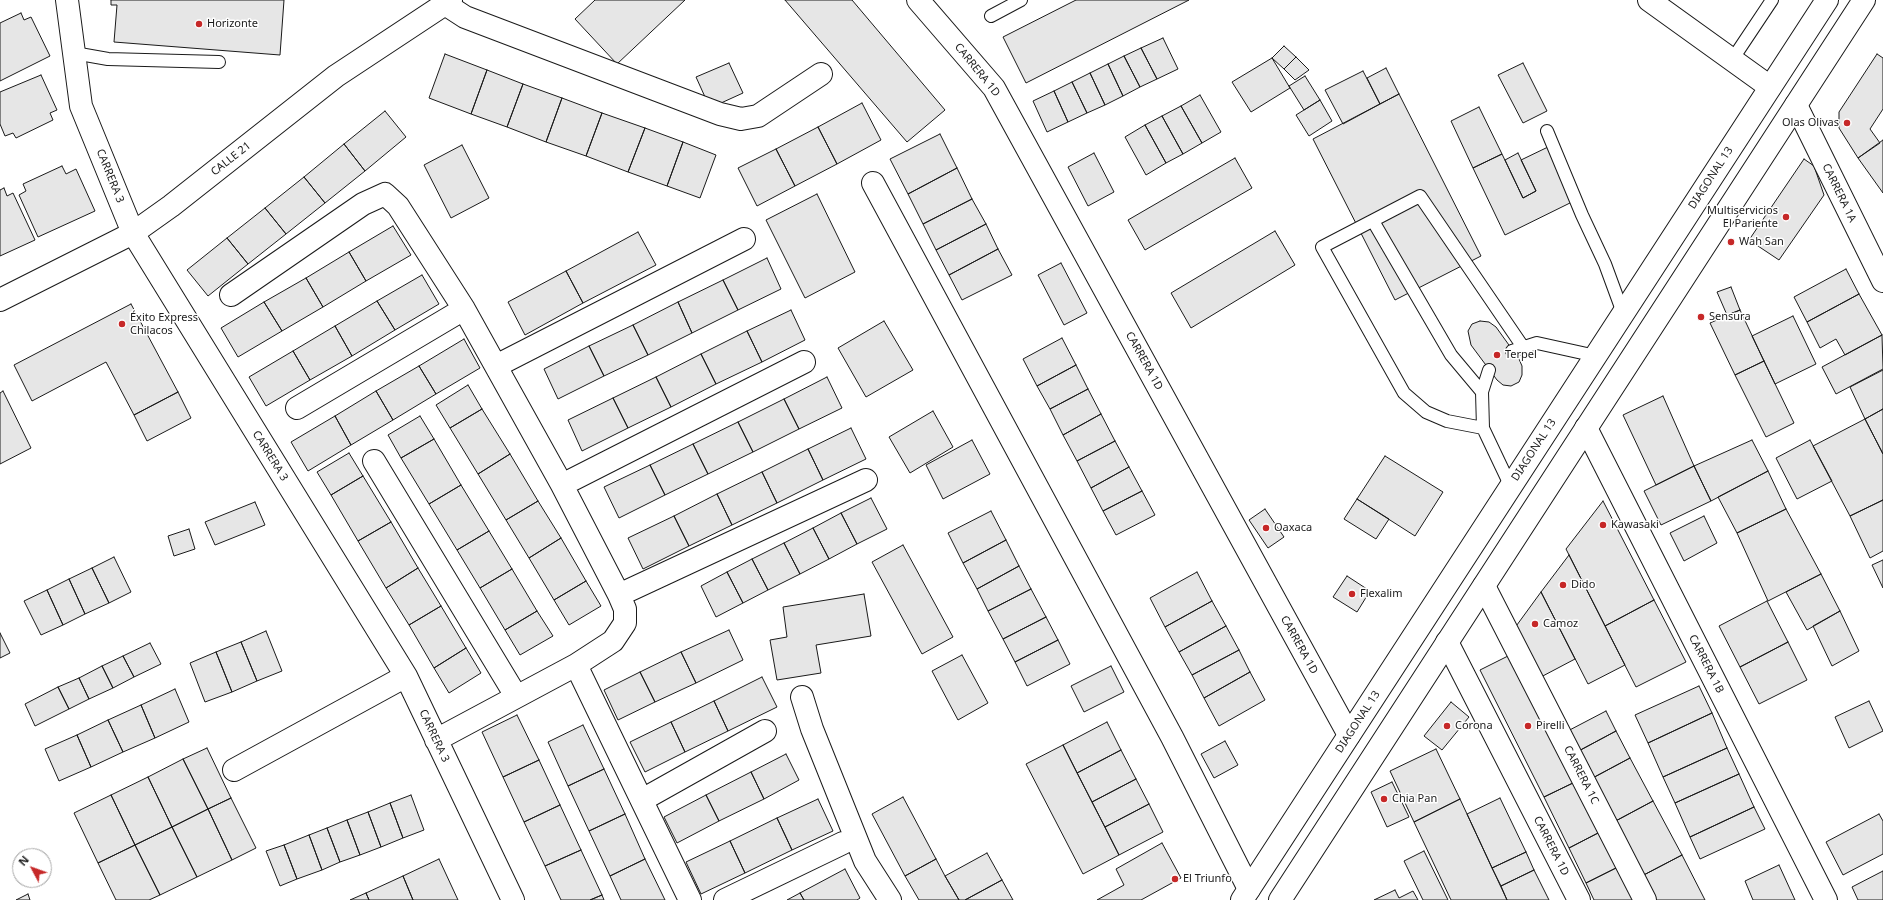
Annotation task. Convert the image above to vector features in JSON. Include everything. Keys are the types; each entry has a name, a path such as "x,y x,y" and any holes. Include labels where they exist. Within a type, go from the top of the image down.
{"street":[{"name":"CARRERA 3","path":"68,0 81,106 133,233 406,676 513,900"},
{"name":"CARRERA 1D","path":"918,0 994,88 1349,735"},
{"path":"1649,0 1770,87"},
{"name":"DIAGONAL 13","path":"1246,895 1826,0"},
{"path":"1280,900 1864,0"},
{"path":"448,2 465,17 720,114 741,119 758,116 821,74"},
{"name":"CALLE 21","path":"0,300 133,233 171,206 336,76 448,2"},
{"name":"CARRERA 1A","path":"1796,105 1881,270"},
{"path":"873,183 1172,737 1246,895"},
{"path":"231,295 363,204 385,194 398,206 464,309 562,485 619,595 624,609 626,623 613,641 576,664 436,740"},
{"path":"496,366 744,239"},
{"path":"297,408 464,309"},
{"path":"562,485 804,362"},
{"name":"CARRERA 1B","path":"1586,428 1826,900"},
{"path":"374,461 516,696"},
{"path":"619,595 866,480"},
{"name":"CARRERA 1C","path":"1484,586 1645,900"},
{"name":"CARRERA 1D","path":"1447,642 1579,900"},
{"path":"576,664 690,900"},
{"path":"234,770 406,676"},
{"path":"802,696 812,729 864,861 890,900"},
{"path":"642,800 765,731"},
{"path":"725,900 843,843"}],"lane":[{"path":"991,16 1021,0"},
{"path":"1732,60 1772,0"},
{"path":"74,53 108,59 218,62"},
{"path":"1547,131 1582,215 1605,264 1623,313"},
{"path":"1483,428 1447,421 1426,412 1404,393 1322,247 1420,196 1518,349 1537,343 1596,356"},
{"path":"1373,221 1451,355 1482,392"},
{"path":"1489,370 1482,392 1483,428 1511,487"}],"building":[{"name":"Horizonte","path":"111,0 284,0 280,55 114,42 117,5 111,5"},
{"path":"595,0 685,0 617,64 575,19"},
{"path":"785,0 852,0 945,110 907,142"},
{"path":"1076,0 1189,0 1026,83 1003,37"},
{"path":"21,13 24,20 31,17 50,56 0,81 0,23"},
{"path":"1163,38 1178,69 1157,79 1141,48"},
{"path":"1284,46 1296,57 1284,69 1272,58"},
{"path":"1141,48 1157,79 1140,87 1124,56"},
{"path":"445,54 487,70 471,114 429,98"},
{"path":"1877,54 1883,58 1883,109 1870,129 1880,143 1858,158 1839,128 1839,112"},
{"path":"1124,56 1140,87 1123,96 1108,64"},
{"path":"1296,57 1309,70 1295,80 1284,69"},
{"path":"1272,58 1290,88 1251,112 1232,82"},
{"path":"729,63 743,93 710,108 696,77"},
{"path":"1523,63 1547,111 1523,123 1498,75"},
{"path":"1108,64 1123,96 1105,105 1090,73"},
{"path":"1386,68 1399,94 1380,104 1367,78"},
{"path":"487,70 523,84 507,127 471,114"},
{"path":"1363,71 1380,104 1343,124 1325,90"},
{"path":"1090,73 1105,105 1087,113 1072,82"},
{"path":"41,75 57,110 50,113 53,120 16,138 13,133 5,136 0,124 0,92"},
{"path":"1305,76 1320,100 1304,110 1289,86"},
{"path":"1072,82 1087,113 1068,122 1054,91"},
{"path":"523,84 562,98 546,142 507,127"},
{"path":"1054,91 1068,122 1047,132 1033,101"},
{"path":"1399,94 1481,256 1395,300 1313,139"},
{"path":"1200,95 1221,132 1202,143 1181,106"},
{"path":"562,98 602,113 586,156 546,142"},
{"path":"1320,100 1332,121 1309,136 1296,115"},
{"path":"862,103 881,140 837,164 818,127"},
{"path":"1181,106 1202,143 1183,154 1162,116"},
{"path":"1479,107 1502,154 1473,168 1451,121"},
{"path":"385,111 406,137 365,171 344,144"},
{"path":"602,113 645,128 628,172 586,156"},
{"path":"1162,116 1183,154 1166,163 1145,125"},
{"path":"1145,125 1166,163 1146,175 1125,137"},
{"path":"818,127 837,164 795,186 776,149"},
{"path":"645,128 683,142 667,186 628,172"},
{"path":"940,134 957,168 908,194 890,159"},
{"path":"1883,140 1883,193 1858,158"},
{"path":"683,142 716,155 700,198 667,186"},
{"path":"344,144 365,171 325,203 304,177"},
{"path":"462,145 489,198 451,218 424,165"},
{"path":"1548,147 1574,201 1505,235 1473,168 1502,154 1523,198 1536,191 1521,160"},
{"path":"776,149 795,186 757,206 738,168"},
{"path":"1094,153 1114,192 1088,206 1068,167"},
{"path":"1518,153 1536,191 1523,198 1505,160"},
{"path":"1235,158 1252,188 1145,250 1128,220"},
{"name":"Multiservicios El Pariente","path":"1804,159 1814,166 1824,195 1779,260 1749,240"},
{"path":"62,166 66,174 76,169 95,211 38,237 19,195 26,191 23,184"},
{"path":"957,168 972,199 923,224 908,194"},
{"path":"304,177 325,203 286,234 265,208"},
{"path":"4,188 7,196 13,193 35,240 0,256 0,190"},
{"path":"817,194 855,272 805,298 766,220"},
{"path":"972,199 986,224 936,250 923,224"},
{"path":"265,208 286,234 248,264 227,238"},
{"path":"986,224 998,249 949,275 936,250"},
{"path":"393,226 411,255 366,281 349,252"},
{"path":"1275,231 1295,265 1191,328 1171,293"},
{"path":"638,232 656,265 583,303 566,271"},
{"path":"227,238 248,264 208,296 187,270"},
{"path":"998,249 1012,275 962,300 949,275"},
{"path":"349,252 366,281 323,307 306,278"},
{"path":"767,258 781,289 738,310 723,280"},
{"path":"1061,263 1087,313 1064,325 1038,275"},
{"path":"1846,269 1859,294 1807,322 1794,297"},
{"path":"566,271 583,303 525,335 508,302"},
{"path":"422,275 439,304 395,330 377,301"},
{"path":"306,278 323,307 282,331 264,302"},
{"path":"723,280 738,310 692,333 678,302"},
{"path":"1731,287 1740,310 1727,315 1717,292"},
{"path":"1859,294 1882,335 1845,355 1836,339 1820,348 1807,322"},
{"path":"377,301 395,330 352,356 335,326"},
{"path":"264,302 282,331 238,357 221,328"},
{"path":"678,302 692,333 648,355 633,325"},
{"path":"131,304 178,392 134,415 106,362 32,401 14,365"},
{"path":"791,310 805,340 762,362 747,331"},
{"path":"1740,310 1764,361 1735,375 1710,323"},
{"path":"1793,316 1816,364 1775,384 1752,336"},
{"path":"884,321 913,370 866,397 838,348"},
{"name":"Terpel","path":"1480,321 1489,322 1496,327 1519,359 1522,366 1522,375 1519,382 1511,386 1503,385 1497,380 1471,345 1468,331 1472,324"},
{"path":"633,325 648,355 604,376 589,346"},
{"path":"335,326 352,356 310,380 293,351"},
{"path":"747,331 762,362 716,384 701,354"},
{"path":"1882,335 1883,369 1836,394 1822,367"},
{"path":"1062,338 1076,365 1037,386 1023,359"},
{"path":"464,339 480,368 436,394 419,366"},
{"path":"589,346 604,376 558,399 544,369"},
{"path":"293,351 310,380 266,406 249,377"},
{"path":"701,354 716,384 671,407 656,377"},
{"path":"1764,361 1794,423 1766,437 1735,375"},
{"path":"1076,365 1088,389 1050,409 1037,386"},
{"path":"419,366 436,394 393,420 376,391"},
{"path":"1883,370 1883,409 1865,419 1850,387"},
{"path":"656,377 671,407 628,428 613,398"},
{"path":"827,377 842,408 799,429 784,399"},
{"path":"468,385 482,409 450,428 436,405"},
{"path":"1088,389 1101,414 1063,435 1050,409"},
{"path":"3,391 31,448 0,464 0,393"},
{"path":"376,391 393,420 351,445 335,416"},
{"path":"178,392 191,418 147,441 134,415"},
{"path":"1663,396 1694,466 1656,485 1623,415"},
{"path":"613,398 628,428 582,451 568,420"},
{"path":"784,399 799,429 753,452 738,422"},
{"path":"482,409 510,454 478,474 450,428"},
{"path":"1883,409 1883,454 1865,419"},
{"path":"933,411 953,447 910,473 889,437"},
{"path":"1101,414 1115,441 1077,461 1063,435"},
{"path":"335,416 351,445 308,471 291,442"},
{"path":"420,416 434,439 401,458 388,435"},
{"path":"1865,419 1883,454 1883,500 1850,516 1813,446"},
{"path":"738,422 753,452 708,474 693,444"},
{"path":"851,428 866,459 823,480 808,449"},
{"path":"434,439 461,485 429,504 401,458"},
{"path":"972,440 990,474 943,499 926,465"},
{"path":"1752,440 1768,471 1711,501 1694,466"},
{"path":"1810,440 1832,481 1797,499 1776,458"},
{"path":"1115,441 1129,467 1091,488 1077,461"},
{"path":"693,444 708,474 665,495 650,465"},
{"path":"808,449 823,480 777,503 762,472"},
{"path":"349,453 363,476 331,495 317,472"},
{"path":"510,454 538,501 506,520 478,474"},
{"path":"1385,456 1443,492 1415,536 1357,499"},
{"path":"650,465 665,495 619,518 604,487"},
{"path":"1694,466 1711,501 1661,525 1644,491"},
{"path":"1129,467 1142,491 1103,511 1091,488"},
{"path":"1768,471 1786,509 1737,533 1718,497"},
{"path":"762,472 777,503 732,525 717,494"},
{"path":"363,476 391,522 358,541 331,495"},
{"path":"461,485 489,531 457,550 429,504"},
{"path":"1142,491 1155,515 1116,535 1103,511"},
{"path":"717,494 732,525 689,546 674,516"},
{"path":"871,498 887,529 857,544 841,513"},
{"path":"1357,499 1389,519 1376,539 1344,519"},
{"path":"1883,500 1883,551 1870,558 1850,516"},
{"path":"538,501 561,538 529,558 506,520"},
{"path":"1603,501 1654,600 1605,626 1566,549"},
{"path":"255,502 265,525 215,545 205,522"},
{"name":"Oaxaca","path":"1265,509 1284,537 1268,548 1249,520"},
{"path":"1786,509 1821,574 1768,601 1737,533"},
{"path":"991,511 1006,540 963,563 948,533"},
{"path":"841,513 857,544 829,559 813,528"},
{"path":"674,516 689,546 643,569 628,538"},
{"path":"1704,516 1717,543 1684,561 1670,533"},
{"path":"391,522 418,568 386,588 358,541"},
{"path":"813,528 829,559 800,574 784,543"},
{"path":"189,529 195,549 174,556 168,536"},
{"path":"489,531 512,569 480,588 457,550"},
{"path":"561,538 586,581 554,600 529,558"},
{"path":"1006,540 1019,566 977,589 963,563"},
{"path":"784,543 800,574 768,590 752,559"},
{"path":"903,545 953,637 922,654 872,562"},
{"path":"1569,555 1625,665 1588,684 1541,592"},
{"path":"114,557 131,592 109,603 92,568"},
{"path":"752,559 768,590 743,603 727,572"},
{"path":"1883,560 1883,588 1872,565"},
{"path":"1019,566 1031,589 988,611 977,589"},
{"path":"92,568 109,603 85,614 69,579"},
{"path":"418,568 441,606 409,625 386,588"},
{"path":"512,569 537,611 505,630 480,588"},
{"path":"727,572 743,603 716,617 701,586"},
{"path":"1197,572 1212,601 1165,627 1150,598"},
{"path":"1821,574 1840,611 1807,630 1786,592"},
{"name":"Flexalim","path":"1347,576 1370,591 1357,612 1333,597"},
{"path":"69,579 85,614 63,625 47,590"},
{"path":"586,581 601,606 569,625 554,600"},
{"path":"1031,589 1046,617 1003,639 988,611"},
{"path":"47,590 63,625 41,635 24,601"},
{"path":"1541,592 1575,659 1539,678 1514,629"},
{"path":"864,594 871,636 816,645 821,673 777,680 770,640 787,637 783,607"},
{"path":"1654,600 1686,662 1636,687 1605,626"},
{"path":"1212,601 1226,626 1179,652 1165,627"},
{"path":"1767,601 1788,642 1740,667 1719,626"},
{"path":"441,606 466,648 434,668 409,625"},
{"path":"537,611 553,636 520,655 505,630"},
{"path":"1840,611 1859,651 1832,666 1813,626"},
{"path":"1046,617 1058,640 1015,662 1003,639"},
{"path":"1226,626 1239,650 1192,675 1179,652"},
{"path":"729,630 743,660 696,683 681,652"},
{"path":"266,631 282,671 257,681 241,642"},
{"path":"0,633 10,653 0,658"},
{"path":"1058,640 1070,664 1027,686 1015,662"},
{"path":"241,642 257,681 232,692 216,652"},
{"path":"1788,642 1807,680 1759,704 1740,667"},
{"path":"150,643 161,664 134,677 123,656"},
{"path":"466,648 481,673 449,693 434,668"},
{"path":"1239,650 1250,672 1204,698 1192,675"},
{"path":"216,652 232,692 205,702 190,663"},
{"path":"681,652 696,683 655,702 640,672"},
{"name":"Pirelli","path":"1512,654 1575,782 1544,797 1480,670"},
{"path":"962,655 988,703 958,720 932,671"},
{"path":"123,656 134,677 113,688 102,666"},
{"path":"102,666 113,688 89,699 79,678"},
{"path":"1111,666 1124,692 1084,712 1071,686"},
{"path":"640,672 655,702 618,720 604,690"},
{"path":"1250,672 1265,700 1219,726 1204,698"},
{"path":"762,677 777,707 728,731 714,701"},
{"path":"79,678 89,699 69,709 58,687"},
{"path":"1699,686 1712,713 1648,743 1635,715"},
{"path":"58,687 69,709 35,726 25,704"},
{"path":"175,689 189,722 155,738 141,705"},
{"path":"714,701 728,731 685,752 671,722"},
{"path":"1869,701 1883,731 1849,748 1835,717"},
{"name":"Corona","path":"1451,702 1469,717 1442,750 1424,736"},
{"path":"141,705 155,738 123,752 108,720"},
{"path":"1606,711 1616,731 1573,754 1562,734"},
{"path":"1712,713 1727,748 1663,777 1648,743"},
{"path":"517,715 539,760 503,777 482,732"},
{"path":"108,720 123,752 91,767 77,735"},
{"path":"671,722 685,752 645,772 630,742"},
{"path":"1107,722 1121,750 1077,773 1063,745"},
{"path":"583,725 604,769 568,786 548,742"},
{"path":"1616,731 1630,758 1587,781 1573,754"},
{"path":"77,735 91,767 59,781 45,749"},
{"path":"1225,741 1238,765 1214,778 1201,754"},
{"path":"1063,745 1119,855 1083,874 1026,764"},
{"path":"207,748 231,798 208,809 183,759"},
{"path":"1727,748 1739,774 1675,803 1663,777"},
{"path":"1436,749 1460,799 1414,822 1390,771"},
{"path":"1121,750 1136,779 1092,802 1077,773"},
{"path":"786,754 799,780 764,799 751,772"},
{"path":"1630,758 1653,801 1610,824 1587,781"},
{"path":"183,759 208,809 172,827 148,777"},
{"path":"539,760 560,805 524,822 503,777"},
{"path":"604,769 625,814 589,831 568,786"},
{"path":"751,772 764,799 719,821 706,795"},
{"path":"1739,774 1754,807 1690,837 1675,803"},
{"path":"148,777 172,827 135,845 111,795"},
{"path":"1136,779 1149,804 1105,827 1092,802"},
{"path":"1392,782 1409,817 1387,827 1371,792"},
{"path":"1575,782 1600,832 1569,848 1544,797"},
{"path":"111,795 135,845 98,863 74,813"},
{"path":"411,795 424,830 403,838 390,803"},
{"path":"706,795 719,821 677,843 664,817"},
{"path":"903,797 936,859 905,876 872,814"},
{"path":"231,798 256,848 232,860 208,809"},
{"path":"1500,798 1526,852 1492,868 1467,814"},
{"path":"818,799 833,831 792,850 777,818"},
{"path":"1460,799 1507,900 1451,900 1414,822"},
{"path":"1653,801 1682,855 1638,878 1610,824"},
{"path":"390,803 403,838 381,847 368,812"},
{"path":"1149,804 1163,832 1119,855 1105,827"},
{"path":"560,805 581,850 545,866 524,822"},
{"path":"1754,807 1765,829 1700,859 1690,837"},
{"path":"208,809 232,860 197,877 172,827"},
{"path":"368,812 381,847 360,855 347,820"},
{"path":"625,814 645,859 610,876 589,831"},
{"path":"1879,814 1883,821 1883,854 1843,875 1826,842"},
{"path":"777,818 792,850 745,873 730,841"},
{"path":"347,820 360,855 340,862 327,828"},
{"path":"172,827 197,877 160,895 135,845"},
{"path":"327,828 340,862 322,870 309,835"},
{"path":"1600,832 1618,867 1586,883 1569,848"},
{"path":"309,835 322,870 297,879 284,845"},
{"path":"730,841 745,873 701,894 686,862"},
{"path":"1162,843 1181,878 1141,900 1097,900 1124,885 1116,869"},
{"path":"135,845 160,895 149,900 116,900 98,863"},
{"path":"284,845 297,879 280,886 266,851"},
{"path":"581,850 602,895 590,900 561,900 545,866"},
{"path":"1424,851 1448,900 1423,900 1404,861"},
{"path":"1526,852 1534,870 1501,886 1492,868"},
{"path":"987,853 1002,880 965,900 959,900 945,876"},
{"path":"1682,855 1705,900 1650,900 1638,878"},
{"path":"439,859 458,900 413,900 403,876"},
{"path":"645,859 665,900 621,900 610,876"},
{"path":"936,859 959,900 919,900 905,876"},
{"path":"1779,865 1795,900 1753,900 1745,881"},
{"path":"1618,867 1634,900 1594,900 1586,883"},
{"path":"845,869 860,898 857,900 804,900 800,893"},
{"path":"1534,870 1549,900 1507,900 1501,886"},
{"path":"1883,871 1883,900 1858,900 1852,887"},
{"path":"403,876 413,900 369,900 366,893"},
{"path":"1002,880 1013,900 965,900"},
{"path":"1395,890 1399,898 1413,891 1418,900 1374,900"},
{"path":"366,893 369,900 350,900"},
{"path":"800,893 804,900 787,900"},
{"path":"28,894 30,900 16,900"},
{"path":"602,895 604,900 590,900"}],"place":[{"name":"Horizonte","path":"199,24"},
{"name":"Olas Olivas","path":"1847,123"},
{"name":"Multiservicios El Pariente","path":"1786,217"},
{"name":"Wah San","path":"1731,242"},
{"name":"Sensura","path":"1701,317"},
{"name":"Éxito Express Chilacos","path":"122,324"},
{"name":"Terpel","path":"1497,355"},
{"name":"Kawasaki","path":"1603,525"},
{"name":"Oaxaca","path":"1266,528"},
{"name":"Dido","path":"1563,585"},
{"name":"Flexalim","path":"1352,594"},
{"name":"Camoz","path":"1535,624"},
{"name":"Corona","path":"1447,726"},
{"name":"Pirelli","path":"1528,726"},
{"name":"Chia Pan","path":"1384,799"},
{"name":"El Triunfo","path":"1175,879"}]}
